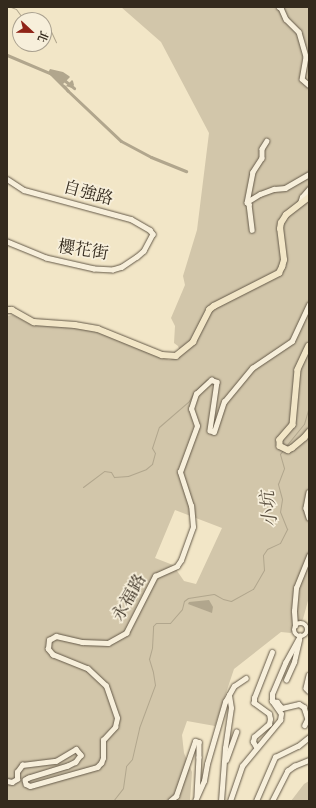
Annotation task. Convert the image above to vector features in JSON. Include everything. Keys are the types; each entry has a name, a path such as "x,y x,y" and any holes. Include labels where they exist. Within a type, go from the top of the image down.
{"main road":[{"path":"7,310 12,310 34,322 75,325 98,329 162,355 176,356 193,342 209,310 279,273 284,260 280,229 281,223 286,215 309,197"},
{"path":"309,346 298,370 293,424 280,440 280,446 288,450 307,440 309,432"}],"street":[{"path":"279,7 281,8 286,19 299,32 306,57 302,79 309,85"},
{"path":"252,230 249,204 247,202 253,172 262,158 262,149 267,141"},
{"path":"247,202 260,194 274,189 285,188 309,174"},
{"name":"自強路","path":"7,179 24,190 131,219 150,230 153,234 148,243"},
{"path":"300,203 302,197 309,189"},
{"name":"櫻花街","path":"7,242 46,259 104,270 113,270 130,263 144,251 148,243"},
{"name":"永福路","path":"7,781 12,782 17,780 17,772 22,765 56,761 76,749 82,755 76,762 68,766 29,778 26,780 26,784 30,786 97,767 101,763 103,758 103,740 115,727 117,718 106,686 88,669 53,655 48,649 49,640 56,636 82,642 108,643 126,633 155,576 177,566 181,560 193,527 192,511 180,472 197,426 191,408 196,394 211,380 216,382 210,430 214,432 224,402 252,368 292,341 309,305"},
{"path":"309,492 306,508 309,518"},
{"path":"286,680 294,662 298,635 294,630 296,588 309,555"},
{"path":"230,801 242,766 256,747 280,720 281,714 272,701 275,688 298,635 308,630 305,624 301,623 294,611"},
{"path":"295,626 301,623"},
{"path":"256,747 253,742 254,737 269,724 270,719 269,714 254,703 254,698 272,652"},
{"path":"309,675 306,688 309,691"},
{"path":"195,801 204,781 207,764 224,702 234,686 246,678"},
{"path":"221,801 225,761 224,748 232,708 229,696"},
{"path":"272,701 277,702 282,708 299,704 304,707 308,718 305,725"},
{"path":"225,761 236,732"},
{"path":"256,801 275,757 298,746 309,737"},
{"path":"170,801 176,796 195,741 199,742 197,796"},
{"path":"272,801 287,771 294,766 309,760"}],"shaded area":[{"path":"121,7 309,7 309,597 303,619 291,633 281,632 234,669 215,726 187,721 182,735 184,753 192,772 190,801 7,801 7,316 13,315 32,325 79,328 96,332 144,348 169,360 176,358 181,354 178,346 174,343 175,326 171,318 185,285 183,276 197,230 209,133 161,42","holes":["175,510 222,528 196,584 184,581 173,565 155,558"]},
{"path":"50,69 63,72 70,77 63,84 70,91 68,93 48,73"},
{"path":"72,80 73,81 74,85 72,88 66,86"},
{"path":"209,600 213,607 212,613 188,604 189,602"},
{"path":"309,781 309,801 291,801 304,784"}],"waterway":[{"path":"11,7 16,9 18,12"},
{"path":"52,34 56,42"},
{"path":"7,55 52,74"},
{"path":"64,80 74,88"},
{"path":"67,90 121,141 151,157 186,171"},
{"path":"83,487 104,471 111,472 114,477 128,476 146,469 152,464 155,453 152,448 159,427 189,401 194,392 207,379"},
{"name":"小坑","path":"286,446 304,424 309,406"},
{"name":"小坑","path":"113,801 123,788 126,766 132,759 139,728 155,685 149,659 152,648 153,626 156,623 170,623 182,609 184,601 188,598 214,594 231,601 253,589 264,570 263,555 267,549 280,543 287,529 280,512 282,499 278,484 284,468 280,454 283,450"}]}
